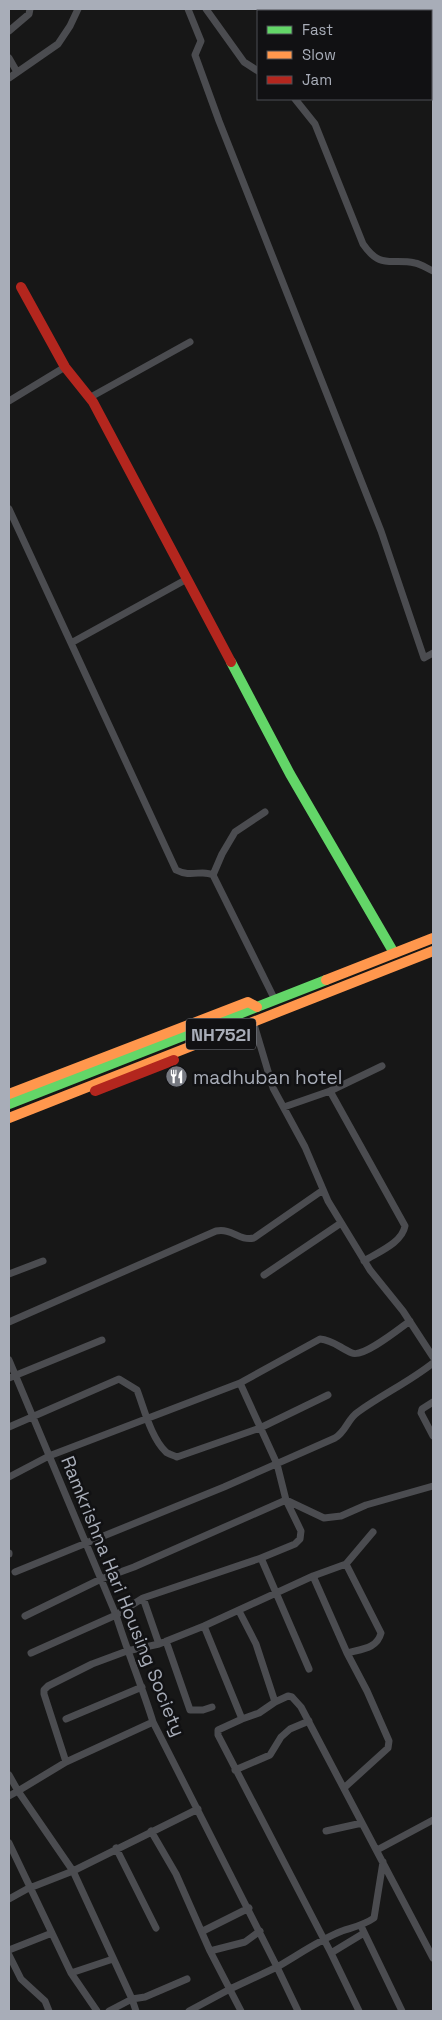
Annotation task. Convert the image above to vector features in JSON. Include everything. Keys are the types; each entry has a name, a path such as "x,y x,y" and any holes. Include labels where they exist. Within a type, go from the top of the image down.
{"main road":[{"path":"21,287 65,367 89,398 290,774 394,953"},
{"name":"NH752I","path":"9,1104 433,938"},
{"name":"NH752I","path":"9,1118 254,1024 286,1008 433,951"},
{"path":"9,1094 248,1002 252,1002 257,1007"},
{"path":"9,1124 254,1024"}],"street":[{"path":"9,31 29,14 30,9"},
{"path":"9,78 58,44 78,9"},
{"path":"188,9 201,41 195,55 219,120 381,531 424,658 433,653"},
{"path":"206,9 244,62 257,70"},
{"path":"9,58 17,72"},
{"path":"296,100 315,124 362,244 370,255 383,262 416,263 433,271"},
{"path":"89,398 190,342"},
{"path":"9,401 65,367"},
{"path":"9,509 176,870 186,875 209,872 214,875 275,1000"},
{"path":"71,644 187,579"},
{"path":"214,875 222,854 235,832 265,812"},
{"path":"254,1024 273,1088 305,1147 323,1190 364,1260 410,1321 433,1357"},
{"path":"284,1107 330,1091 382,1066"},
{"path":"330,1091 405,1226 404,1233 399,1239 364,1260"},
{"path":"9,1322 216,1231 225,1229 244,1238 254,1238 323,1190"},
{"path":"264,1275 341,1223"},
{"path":"9,1274 43,1261"},
{"path":"9,1476 49,1456 240,1383 320,1339 330,1340 342,1349 355,1354 364,1352 410,1321"},
{"path":"12,1377 102,1340"},
{"name":"Ramkrishna Hari Housing Society","path":"9,1360 12,1377 33,1417 116,1615 153,1722 260,1931 298,2011"},
{"path":"16,1572 86,1545 277,1464 340,1435 356,1412 413,1379 433,1363"},
{"path":"9,1427 119,1379 138,1390 147,1420 166,1452 177,1457 260,1428 328,1395"},
{"path":"32,1653 116,1615 143,1598 261,1558 294,1544 300,1538 301,1532 286,1500 277,1464 240,1383"},
{"path":"433,1402 422,1409 420,1413 433,1436"},
{"path":"24,1616 101,1579 134,1567 286,1500 324,1518 341,1516 366,1505 433,1486"},
{"path":"66,1762 44,1690 54,1682 128,1651 162,1642 204,1626 313,1576 346,1564 373,1532"},
{"path":"261,1558 309,1669"},
{"path":"346,1564 381,1632 375,1645 347,1653"},
{"path":"313,1576 389,1741 388,1748 344,1788"},
{"path":"143,1598 190,1710 204,1710 212,1707"},
{"path":"239,1611 256,1644 275,1702"},
{"path":"204,1626 242,1719"},
{"path":"66,1718 142,1687"},
{"path":"359,2011 331,1953 235,1770 217,1733 218,1730 259,1713 288,1696 292,1696 309,1721 433,1958"},
{"path":"235,1770 270,1754 281,1737 290,1729 309,1721"},
{"path":"9,1796 66,1762 153,1722"},
{"path":"9,1775 73,1871 136,2011"},
{"path":"9,1899 73,1871 151,1830 198,1809"},
{"path":"377,1850 433,1820"},
{"path":"326,1831 362,1822"},
{"path":"151,1830 176,1874 203,1931 210,1951 241,2011"},
{"path":"9,1843 71,1973 97,2011"},
{"path":"116,1848 156,1928"},
{"path":"331,1953 362,1930 374,1918 383,1862"},
{"path":"203,1931 248,1908"},
{"path":"189,2011 277,1967 342,1931 362,1930"},
{"path":"362,1930 402,2011"},
{"path":"210,1951 245,1942 260,1931"},
{"path":"9,1950 52,1933"},
{"path":"9,1955 21,1979 45,2001 49,2011"},
{"path":"71,1973 113,1959"},
{"path":"109,2011 132,1999 144,1998 187,1979"}],"traffic: fast":[{"path":"231,662 290,774 394,953"},
{"path":"9,1104 326,980"}],"traffic: slow":[{"path":"326,980 433,938"},
{"path":"9,1118 433,951"},
{"path":"9,1094 248,1002 257,1007"}],"traffic: jam":[{"path":"21,287 65,367 93,402 231,662"},
{"path":"95,1091 174,1060"}],"place":[{"name":"madhuban hotel","path":"177,1077"}]}
